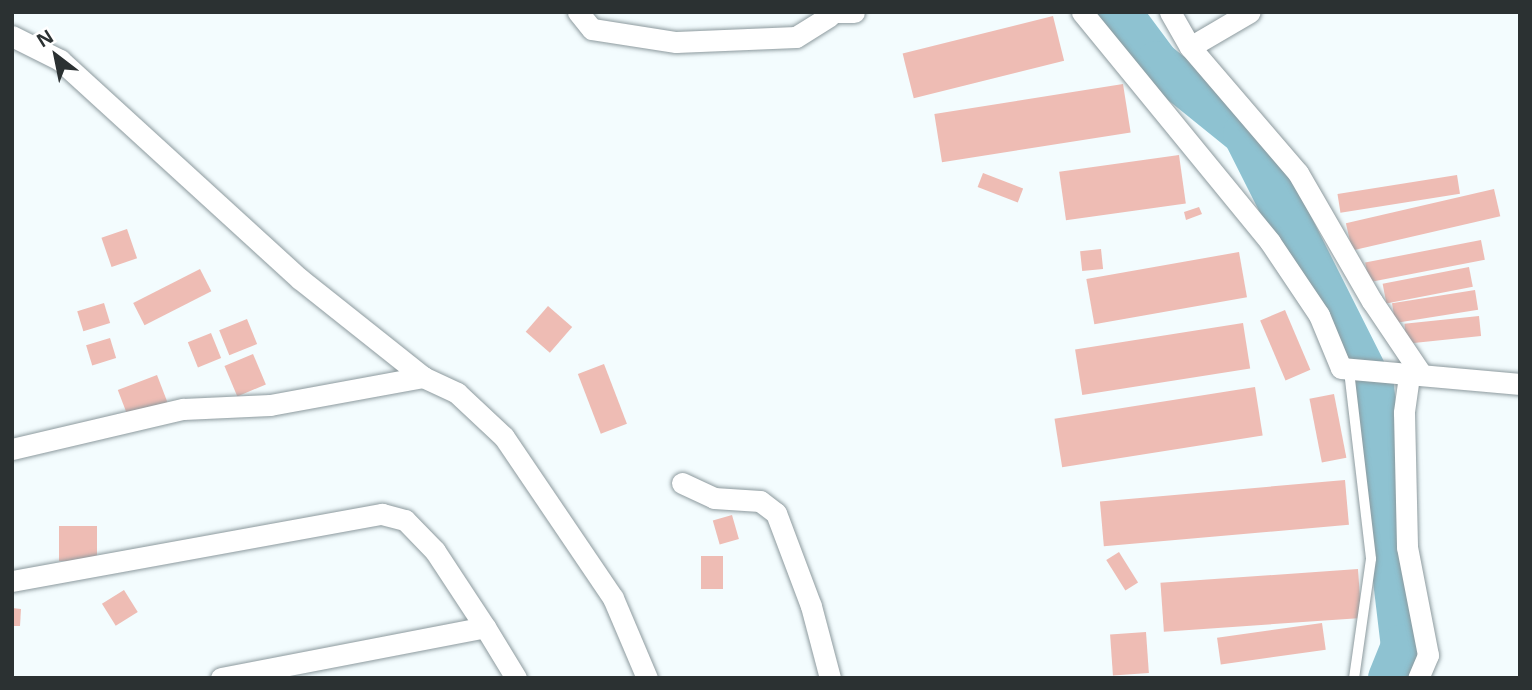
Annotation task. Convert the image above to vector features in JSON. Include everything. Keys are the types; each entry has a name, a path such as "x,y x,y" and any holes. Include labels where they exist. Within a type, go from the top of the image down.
{"street":[{"path":"578,12 592,29 676,42 796,37 826,14 854,12"},
{"path":"1082,12 1269,242 1319,315 1341,368 1520,384"},
{"path":"1170,12 1190,47 1298,173 1416,375 1404,412 1407,547 1428,655 1418,678"},
{"path":"1190,47 1250,12"},
{"path":"12,36 61,60 289,270 423,377 457,393 504,437 613,598 647,678"},
{"path":"12,449 183,408 270,405 423,377"},
{"path":"682,484 714,498 760,501 776,513 811,606 830,678"},
{"path":"12,581 382,514 405,520 435,551 516,678"},
{"path":"221,678 485,627"}],"lane":[{"path":"1354,678 1371,559 1355,370"}],"building":[{"path":"1053,16 1064,61 914,98 903,53"},
{"path":"1123,84 1131,132 942,162 934,114"},
{"path":"1179,155 1186,204 1066,220 1059,172"},
{"path":"983,173 1023,188 1018,202 978,187"},
{"path":"1457,175 1460,194 1340,213 1337,194"},
{"path":"1494,189 1500,216 1352,250 1346,223"},
{"path":"1199,207 1202,214 1186,220 1184,212"},
{"path":"127,229 137,258 112,267 101,238"},
{"path":"1481,240 1485,260 1369,282 1365,263"},
{"path":"1101,249 1103,269 1082,271 1080,251"},
{"path":"1239,252 1247,297 1094,324 1086,279"},
{"path":"1469,267 1473,287 1386,303 1383,284"},
{"path":"200,269 211,291 145,325 133,303"},
{"path":"1475,290 1478,310 1395,323 1392,303"},
{"path":"104,303 110,323 83,331 77,311"},
{"path":"548,306 572,327 550,353 526,332"},
{"path":"1285,310 1310,370 1286,380 1260,321"},
{"path":"1479,316 1481,336 1407,344 1404,324"},
{"path":"247,319 257,344 229,355 219,330"},
{"path":"1243,323 1250,368 1082,395 1075,350"},
{"path":"211,333 221,358 198,367 188,342"},
{"path":"110,338 116,358 92,365 86,345"},
{"path":"253,354 266,384 237,396 224,366"},
{"path":"604,364 627,424 601,434 578,374"},
{"path":"157,375 168,404 129,419 118,390"},
{"path":"1255,387 1263,435 1062,467 1054,419"},
{"path":"1334,394 1346,458 1322,463 1309,399"},
{"path":"1345,480 1349,525 1104,546 1100,501"},
{"path":"732,515 739,539 720,545 713,521"},
{"path":"59,526 97,526 97,561 59,561"},
{"path":"1119,552 1138,583 1125,590 1106,560"},
{"path":"701,556 723,556 723,589 701,589"},
{"path":"1358,569 1361,618 1164,632 1160,583"},
{"path":"124,590 138,612 116,626 102,604"},
{"path":"12,608 21,609 20,626 12,626"},
{"path":"1322,623 1326,650 1221,664 1217,638"},
{"path":"1146,632 1149,673 1113,675 1110,635"}],"waterway":[{"path":"1119,12 1157,63 1245,134 1372,387 1403,646 1390,678"}]}
